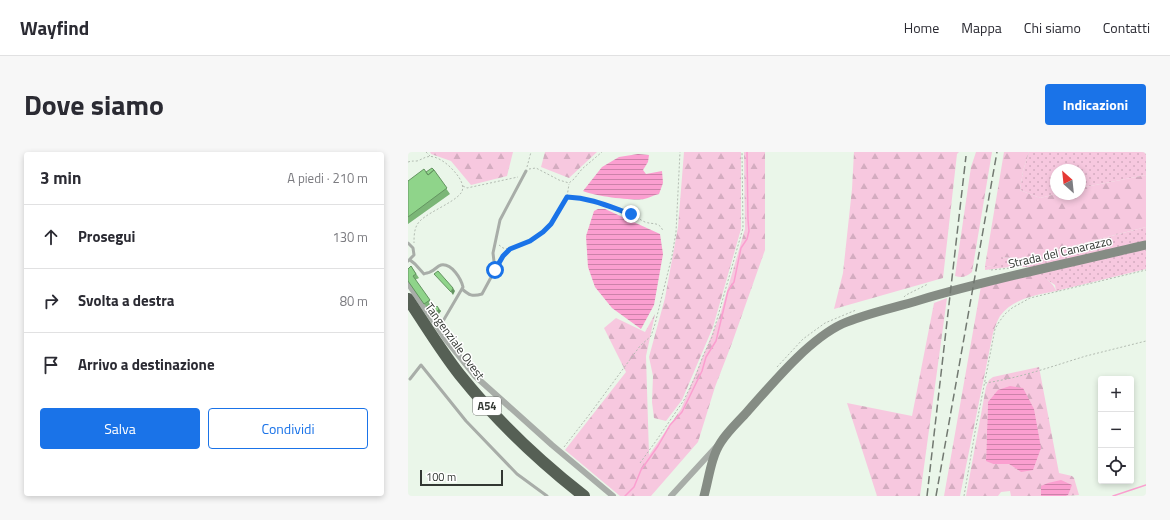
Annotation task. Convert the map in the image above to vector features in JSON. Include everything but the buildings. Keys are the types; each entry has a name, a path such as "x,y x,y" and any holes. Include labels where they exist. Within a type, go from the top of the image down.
{"highway":[{"name":"Tangenziale Ovest","path":"408,299 460,374 480,399 530,451 584,496"},
{"name":"Tangenziale Ovest","path":"408,312 450,373 488,419 524,456 573,496"}],"street":[{"name":"Strada del Canarazzo","path":"704,496 714,457 722,441 806,349 824,335 841,325 864,316 980,284 1146,245"},
{"path":"408,283 447,341 475,376 560,452 613,496"},
{"path":"673,495 722,441"},
{"path":"700,464 707,463 712,466"}],"lane":[{"path":"462,288 469,295 476,296 482,294 495,270 493,253 500,220 526,171"},
{"path":"408,243 413,248 414,256 409,261 415,264 424,274 441,265 448,266 456,272 461,280 463,287 439,328"},
{"path":"410,379 421,365 466,421 517,474 547,496"}],"path":[{"path":"413,248 417,224 423,218 462,192 463,186 459,178 450,167 426,152"},
{"path":"526,171 531,152"},
{"path":"495,270 503,256 510,249 530,241 551,224 567,197 569,183 582,169 602,152"},
{"path":"560,452 640,346 651,336 656,324 676,232 680,152"},
{"path":"640,463 684,400 712,337 743,228 742,152"},
{"path":"408,162 417,161 426,156 431,156"},
{"path":"463,186 467,188 511,179 521,176 530,169 536,168 559,180 569,183"},
{"path":"567,197 596,201 631,214 646,222 661,226 663,231"},
{"path":"495,242 503,248 510,249"},
{"path":"964,496 995,330 1005,314 1012,308 1030,298 1146,270"},
{"path":"894,308 906,295 928,284"},
{"path":"985,383 1006,380 1086,356 1146,341"}],"green space":[{"path":"430,152 513,152 507,176 471,185 451,161 431,154"},
{"path":"545,152 597,152 569,178 541,167"},
{"path":"684,152 741,152 741,229 713,327 682,400 666,421 654,418 652,402 653,376 649,357 665,298 678,227"},
{"path":"744,152 765,152 765,250 715,387 698,442 651,496 620,496 565,450 626,372 604,328 616,318 645,332 655,314 646,356 649,455 681,409 720,315 745,229"},
{"path":"854,152 959,152 957,154 943,278 834,309 843,273 852,189"},
{"path":"976,152 992,152 972,272 964,277 957,277 955,276 971,167"},
{"path":"1004,152 1029,152 1023,171 1020,190 1040,198 1050,196 1050,200 1086,200 1086,187 1146,175 1146,227 1037,255 1015,258 1001,257 999,265 992,267 985,266"},
{"path":"1029,152 1146,152 1146,175 1086,187 1086,164 1050,164 1050,196 1040,198 1020,190 1023,171"},
{"path":"1146,227 1146,242 1033,267 1010,267 985,270 985,266 992,267 1001,257 1015,258 1050,252"},
{"path":"1146,248 1146,269 1056,291 1055,285 1037,273"},
{"path":"1037,273 1051,283 1056,291 1018,301 1005,310 1000,316 993,333 960,496 944,496 981,286"},
{"path":"947,298 920,496 877,496 847,403 912,416 934,303"},
{"path":"1039,367 1059,473 1072,476 1074,478 1079,495 1066,496 1068,495 1041,486 1041,496 1011,496 1010,491 1001,492 998,496 966,496 986,387 989,380 993,377","holes":["988,402 1021,472 1009,464 993,464 986,460"]}],"shaded area":[{"path":"638,154 649,155 648,162 643,170 646,174 662,171 663,183 659,194 644,199 623,199 583,191 602,167 619,157"},
{"path":"598,209 605,209 660,234 663,254 654,305 641,329 612,308 595,287 588,267 586,236 594,211"},
{"path":"1010,386 1023,388 1034,409 1041,448 1033,470 1021,472 1009,464 993,464 986,461 988,402 998,390"},
{"path":"1061,480 1072,485 1068,495 1041,496 1041,486"}],"waterway":[{"path":"625,496 634,487 641,470 658,446 670,425 682,412 702,371 706,357 716,341 728,291 734,282 741,248 747,239 749,231 747,152"},
{"path":"1113,496 1146,485"}],"railway":[{"path":"936,496 997,152"},
{"path":"927,496 966,156"}],"route":[{"path":"495,270 503,256 510,249 530,241 551,224 567,197 596,201 631,214"}]}
